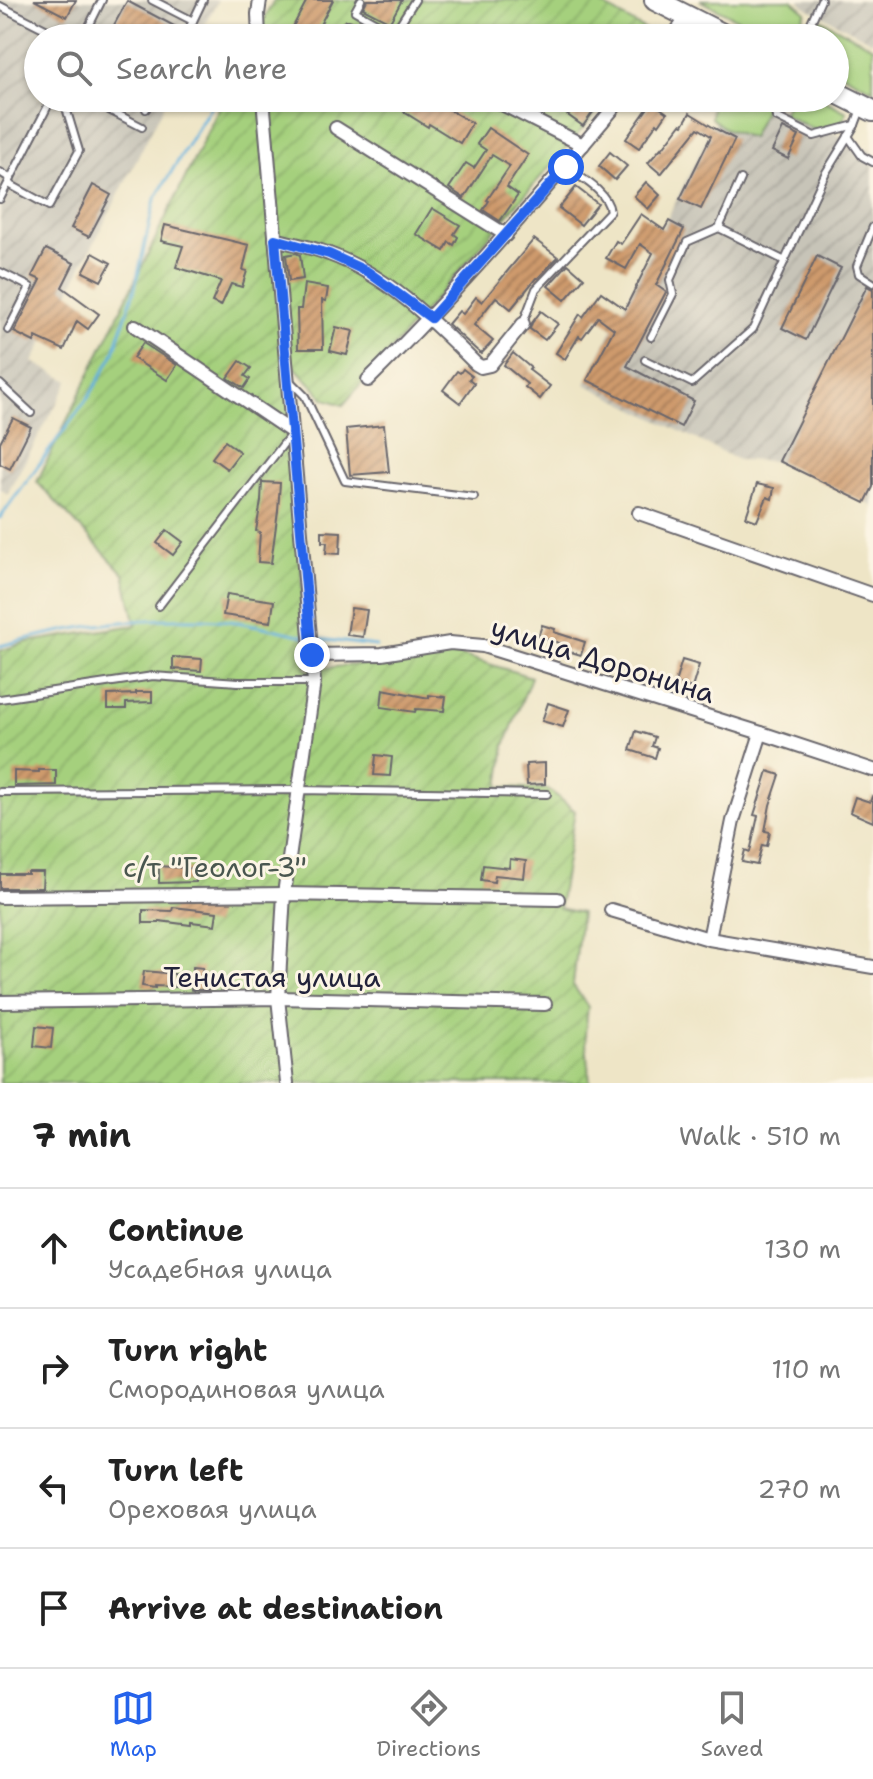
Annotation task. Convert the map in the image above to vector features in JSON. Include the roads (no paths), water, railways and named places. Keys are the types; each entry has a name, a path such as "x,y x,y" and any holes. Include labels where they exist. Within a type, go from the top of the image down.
{"main road":[{"path":"655,0 702,24"}],"street":[{"path":"258,24 260,0"},
{"path":"682,24 688,17"},
{"path":"264,112 275,239 287,317 288,380 314,682 284,894 278,998 287,1083"},
{"path":"518,112 583,145"},
{"path":"368,380 431,318 566,167 610,112"},
{"path":"336,128 506,235"},
{"path":"275,239 329,254 368,272 431,318 481,367 490,365 523,324"},
{"path":"135,326 292,432"},
{"path":"639,513 873,595"},
{"name":"улица Доронина","path":"312,655 382,654 450,643 483,646 873,770"},
{"path":"709,939 733,821 761,733"},
{"path":"0,897 284,894 558,899"},
{"path":"611,910 709,939 873,967"},
{"name":"Тенистая улица","path":"0,1002 278,998 545,1004"}],"lane":[{"path":"90,24 102,0"},
{"path":"152,0 193,21"},
{"path":"191,24 203,0"},
{"path":"361,0 355,11 378,24"},
{"path":"400,24 415,0"},
{"path":"810,24 820,1"},
{"path":"0,6 35,24"},
{"path":"0,199 45,112"},
{"path":"0,172 49,206 79,151 67,112"},
{"path":"113,112 142,127"},
{"path":"775,112 776,117 814,136 864,114"},
{"path":"645,360 692,383 753,329 825,174 864,114"},
{"path":"848,136 862,156 873,162"},
{"path":"523,324 536,289 610,211 610,205 601,194 566,167"},
{"path":"651,337 673,294 670,280 687,242 719,228 741,179"},
{"path":"873,227 857,266 859,274 873,283"},
{"path":"719,228 785,261"},
{"path":"0,272 30,287 8,330"},
{"path":"288,380 305,396 345,481 474,497"},
{"path":"0,384 31,413"},
{"path":"159,606 292,432"},
{"path":"0,699 153,676 238,682 314,682"},
{"path":"0,792 299,790 547,794"}],"waterway":[{"path":"0,518 90,395 113,355 135,288 155,199 208,112"},
{"path":"0,646 81,628 164,619 230,621 304,636"},
{"path":"319,639 376,646"}],"park label":[{"name":"с/т \"Геолог-3\"","path":"215,867"}]}
